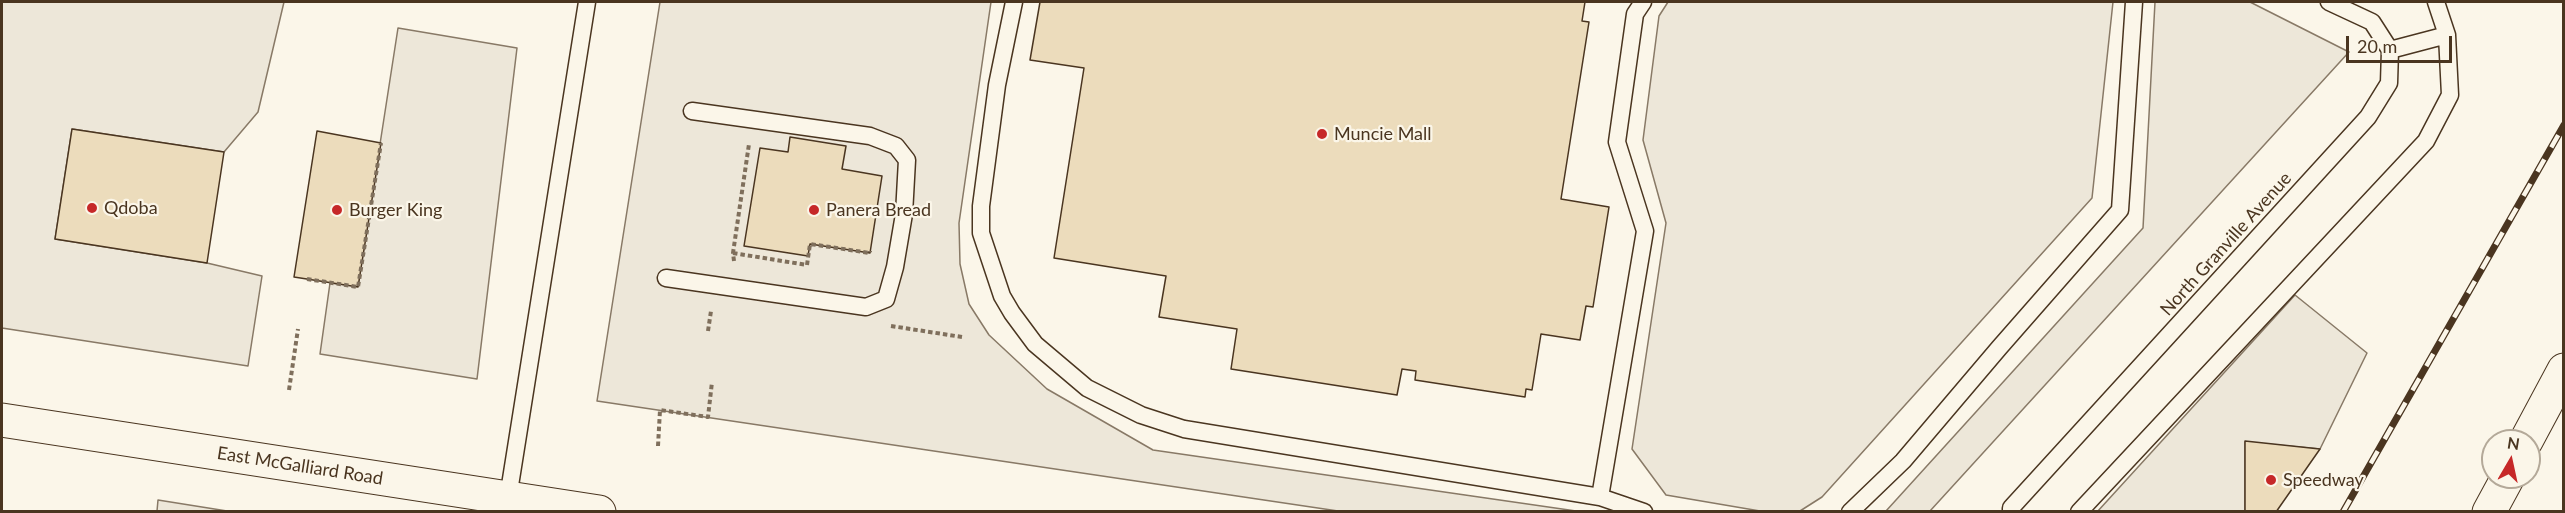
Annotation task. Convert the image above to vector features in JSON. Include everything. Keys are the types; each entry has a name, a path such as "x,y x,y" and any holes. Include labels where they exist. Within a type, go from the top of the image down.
{"main road":[{"path":"2532,429 2564,370"},
{"name":"East McGalliard Road","path":"2,420 599,512"},
{"path":"2489,512 2501,489"}],"lane":[{"path":"508,498 587,2"},
{"path":"1014,2 997,85 981,206 981,233 1002,296 1035,344 1087,388 1141,415 1184,429 1600,496 1644,512"},
{"path":"1600,496 1645,231 1617,142 1635,14 1642,2"},
{"path":"1850,512 1903,461 2120,210 2134,2"},
{"path":"2329,2 2372,22 2390,50 2447,35"},
{"path":"2079,512 2426,141 2450,95 2447,35 2436,2"},
{"name":"North Granville Avenue","path":"2011,512 2011,508 2368,117 2389,83 2390,50"},
{"path":"666,278 866,307 886,299 895,267 904,214 907,160 896,146 870,136 692,111"}],"path":[{"path":"734,263 733,253 750,137"},
{"path":"307,279 358,287 381,143"},
{"path":"733,253 807,265 810,244 870,253 872,242"},
{"path":"289,390 298,329"},
{"path":"658,446 660,410 708,417 712,382"}],"shaded area":[{"path":"2,2 284,2 258,112 224,152 72,129 55,239 207,263 262,276 248,366 2,328"},
{"path":"660,2 991,2 959,223 960,264 969,304 989,335 1047,389 1153,450 1576,511 1338,511 597,401"},
{"path":"1668,2 2113,2 2092,198 1822,497 1800,511 1760,511 1666,495 1632,449 1666,223 1643,140 1659,16"},
{"path":"2155,2 2250,2 2349,52 1930,511 1886,511 2143,228"},
{"path":"398,28 517,48 477,379 320,354 330,283 358,286"},
{"path":"2295,295 2367,353 2320,449 2245,442 2245,511 2097,512"},
{"path":"158,500 227,511 157,511"}],"building":[{"name":"Muncie Mall","path":"1040,2 1585,2 1582,21 1589,22 1561,199 1609,207 1593,307 1586,306 1580,340 1541,334 1532,390 1526,389 1525,397 1415,380 1416,371 1402,369 1397,395 1231,369 1237,329 1159,317 1166,276 1054,258 1084,68 1030,60"},
{"path":"72,129 224,152 207,263 55,239"},
{"name":"Burger King","path":"317,131 381,143 358,287 294,277"},
{"name":"Panera Bread","path":"790,137 846,146 842,169 882,176 870,253 810,244 808,256 744,246 760,148 788,152"},
{"name":"Speedway","path":"2245,441 2320,449 2276,512 2245,512"}],"railway":[{"path":"2343,512 2564,125"}],"place":[{"name":"Muncie Mall","path":"1322,134"},
{"name":"Qdoba","path":"92,208"},
{"name":"Burger King","path":"337,210"},
{"name":"Panera Bread","path":"814,210"},
{"name":"Speedway","path":"2271,480"}]}
